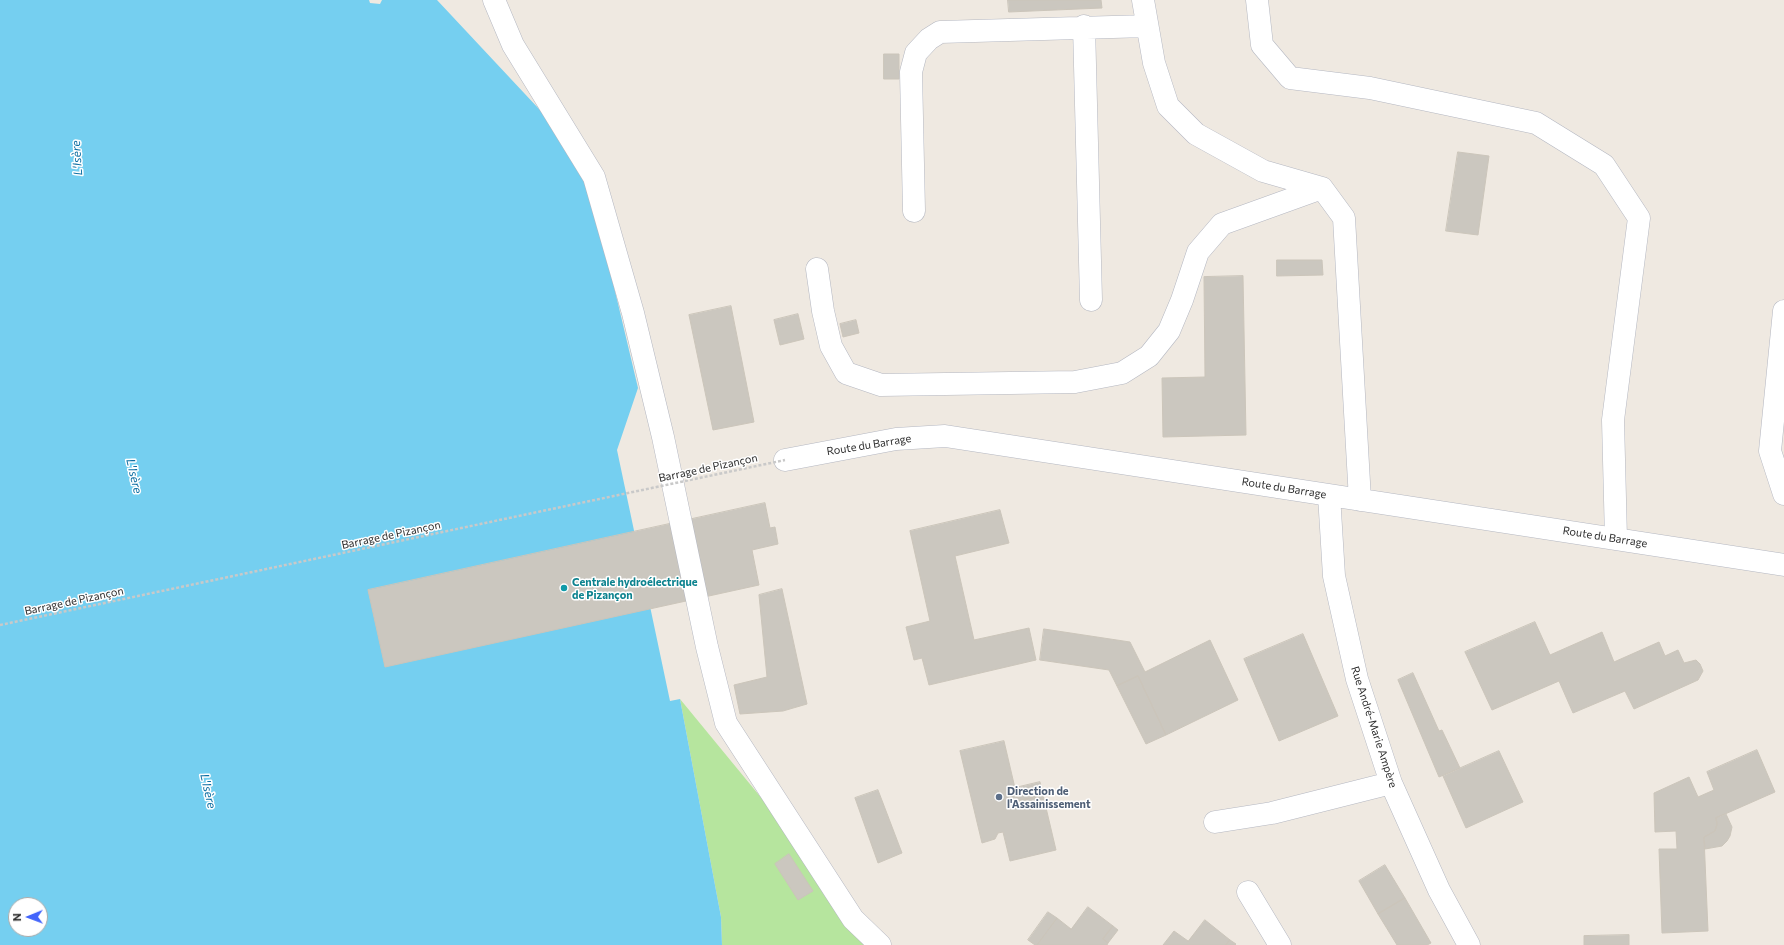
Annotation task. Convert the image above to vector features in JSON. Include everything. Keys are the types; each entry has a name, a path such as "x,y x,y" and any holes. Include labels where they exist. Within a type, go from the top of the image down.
{"street":[{"path":"494,0 513,46 594,177 633,313 663,436 707,647 726,723 853,919 880,945"},
{"path":"1143,0 1154,63 1168,106 1196,134 1263,171 1322,188 1344,218 1360,500"},
{"path":"1256,0 1262,45 1290,78 1370,88 1536,123 1604,165 1639,218 1613,420 1616,539"},
{"path":"914,211 911,72 916,53 940,32 1084,26 1147,26"},
{"path":"1084,26 1091,300"},
{"path":"818,269 823,311 831,346 846,373 881,385 1075,382 1122,373 1149,356 1169,331 1182,300 1198,252 1222,224 1322,188"},
{"path":"1784,311 1770,451 1784,494"},
{"name":"Route du Barrage","path":"785,460 896,439 945,436 1784,565"},
{"name":"Rue André-Marie Ampère","path":"1329,495 1334,576 1357,679 1391,783 1439,890 1469,945"},
{"path":"1215,822 1272,813 1391,783"},
{"path":"1248,892 1280,945"}],"path":[{"name":"Barrage de Pizançon","path":"0,625 785,460"}],"green space":[{"path":"680,699 828,879 887,945 722,945 721,917"}],"water":[{"name":"L'Isère","path":"0,0 369,0 370,3 380,4 382,0 437,0 583,156 638,388 617,450 670,701 680,699 721,917 722,945 0,945"}],"building":[{"path":"1008,0 1101,0 1102,8 1009,12"},
{"path":"884,54 899,54 899,79 884,79"},
{"path":"1458,152 1489,156 1478,235 1446,231"},
{"path":"1277,260 1322,260 1323,275 1277,276"},
{"path":"1243,276 1246,435 1163,437 1162,378 1205,377 1204,277"},
{"path":"731,306 754,422 713,430 689,315"},
{"path":"798,314 804,339 780,345 774,320"},
{"path":"856,320 859,333 843,337 840,324"},
{"name":"Centrale hydroélectrique de Pizançon","path":"765,503 770,528 775,527 778,544 752,550 759,585 385,667 368,590"},
{"path":"1000,510 1009,543 955,556 974,640 1029,628 1036,660 929,685 922,658 914,660 906,627 930,621 910,531"},
{"path":"782,589 807,704 783,711 740,714 734,685 767,677 759,595"},
{"path":"1535,622 1550,655 1602,632 1614,662 1659,642 1665,656 1678,650 1684,663 1696,660 1700,664 1703,671 1698,680 1634,709 1625,691 1573,713 1559,681 1492,710 1465,652"},
{"path":"1044,629 1130,642 1145,672 1210,640 1238,700 1166,735 1138,676 1117,686 1109,670 1040,660"},
{"path":"1303,634 1338,716 1279,741 1244,659"},
{"path":"1413,673 1439,731 1442,730 1460,768 1439,777 1398,680"},
{"path":"1138,676 1166,735 1146,744 1117,686"},
{"path":"1004,741 1018,801 1043,795 1056,850 1010,861 1003,832 998,833 995,839 982,843 960,751"},
{"path":"1757,750 1775,792 1716,818 1717,824 1715,831 1704,837 1708,931 1662,933 1659,849 1677,849 1676,831 1655,832 1654,793 1689,777 1698,797 1714,790 1707,772"},
{"path":"1499,751 1523,802 1466,828 1443,776"},
{"path":"1040,782 1043,795 1018,801 1015,788"},
{"path":"878,790 902,853 878,863 855,798"},
{"path":"1726,814 1732,827 1727,841 1722,846 1705,849 1704,837 1715,831 1717,824 1716,818"},
{"path":"789,854 813,891 798,900 775,864"},
{"path":"1385,865 1405,898 1378,914 1359,881"},
{"path":"1405,898 1431,943 1427,945 1397,945 1378,914"},
{"path":"1088,907 1113,926 1103,939 1108,943 1107,945 1037,945 1057,918 1071,929"},
{"path":"1048,912 1057,918 1037,945 1035,945 1028,940"},
{"path":"1205,920 1230,940 1226,945 1163,945 1174,931 1188,941"},
{"path":"1113,926 1118,930 1108,943 1103,939"},
{"path":"1629,935 1629,945 1584,945 1584,936"},
{"path":"1230,940 1236,944 1226,945"}],"place":[{"name":"Centrale hydroélectrique de Pizançon","path":"564,588"},
{"name":"Direction de l'Assainissement","path":"999,797"}]}
